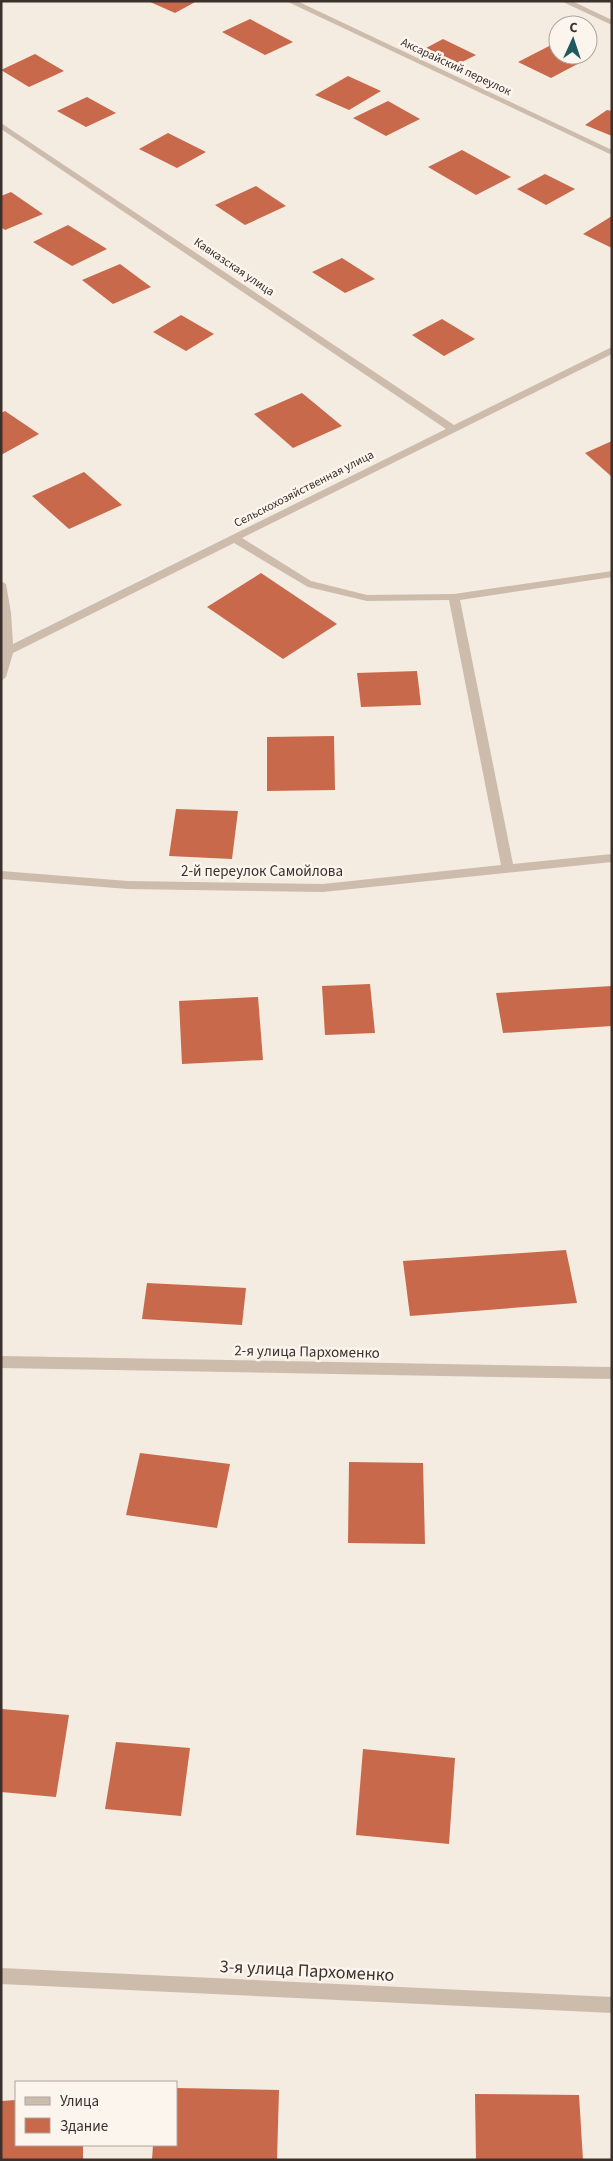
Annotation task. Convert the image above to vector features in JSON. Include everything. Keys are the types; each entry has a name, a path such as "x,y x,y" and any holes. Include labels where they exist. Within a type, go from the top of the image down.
{"street":[{"name":"Аксарайский переулок","path":"290,1 612,153"},
{"path":"565,1 612,23"},
{"name":"Кавказская улица","path":"1,125 453,429"},
{"name":"Сельскохозяйственная улица","path":"8,651 612,350"},
{"path":"234,538 308,584 367,598 454,597 612,574"},
{"path":"1,584 6,613 8,651 1,677"},
{"path":"454,597 508,869"},
{"name":"2-й переулок Самойлова","path":"1,875 128,885 323,888 612,858"},
{"name":"2-я улица Пархоменко","path":"1,1362 612,1373"},
{"name":"3-я улица Пархоменко","path":"1,1976 612,2005"}],"building":[{"path":"148,1 197,1 175,13"},
{"path":"250,19 293,42 265,55 222,32"},
{"path":"443,39 476,55 458,64 426,48"},
{"path":"548,47 548,65 576,65 551,78 518,62"},
{"path":"35,54 64,71 29,87 1,70"},
{"path":"348,76 381,91 349,110 315,95"},
{"path":"87,97 116,113 86,127 57,111"},
{"path":"388,101 420,119 386,136 353,118"},
{"path":"607,110 612,111 612,136 585,125"},
{"path":"168,133 206,152 177,168 139,149"},
{"path":"462,150 511,177 476,195 428,167"},
{"path":"545,174 575,189 546,205 517,189"},
{"path":"256,186 286,206 245,225 215,205"},
{"path":"11,192 43,214 5,230 1,227 1,196"},
{"path":"612,216 612,248 583,234"},
{"path":"68,225 107,249 72,266 33,242"},
{"path":"342,258 375,279 345,293 312,272"},
{"path":"120,264 151,287 113,304 82,280"},
{"path":"181,315 214,334 186,351 153,332"},
{"path":"442,319 475,339 444,356 412,335"},
{"path":"302,393 342,426 293,448 254,414"},
{"path":"5,411 39,434 1,455 1,413"},
{"path":"612,441 612,477 585,453"},
{"path":"84,472 122,505 69,529 32,496"},
{"path":"261,573 337,624 283,659 207,607"},
{"path":"417,671 421,705 361,707 357,673"},
{"path":"334,736 335,790 267,791 267,737"},
{"path":"176,809 238,811 232,859 169,856"},
{"path":"370,984 375,1033 325,1035 322,986"},
{"path":"612,986 612,1026 503,1033 496,993"},
{"path":"258,997 263,1060 182,1064 179,1001"},
{"path":"566,1250 577,1303 410,1316 403,1261"},
{"path":"147,1283 246,1288 242,1325 142,1319"},
{"path":"140,1453 230,1464 217,1528 126,1515"},
{"path":"349,1462 423,1463 425,1544 348,1543"},
{"path":"2,1709 69,1715 56,1797 1,1792"},
{"path":"116,1742 190,1748 181,1816 105,1809"},
{"path":"363,1749 455,1758 449,1844 356,1835"},
{"path":"178,2088 279,2090 277,2160 152,2160 153,2146 178,2146"},
{"path":"475,2094 579,2095 583,2160 476,2160"},
{"path":"15,2100 15,2146 83,2146 83,2160 1,2160 1,2101"}]}
